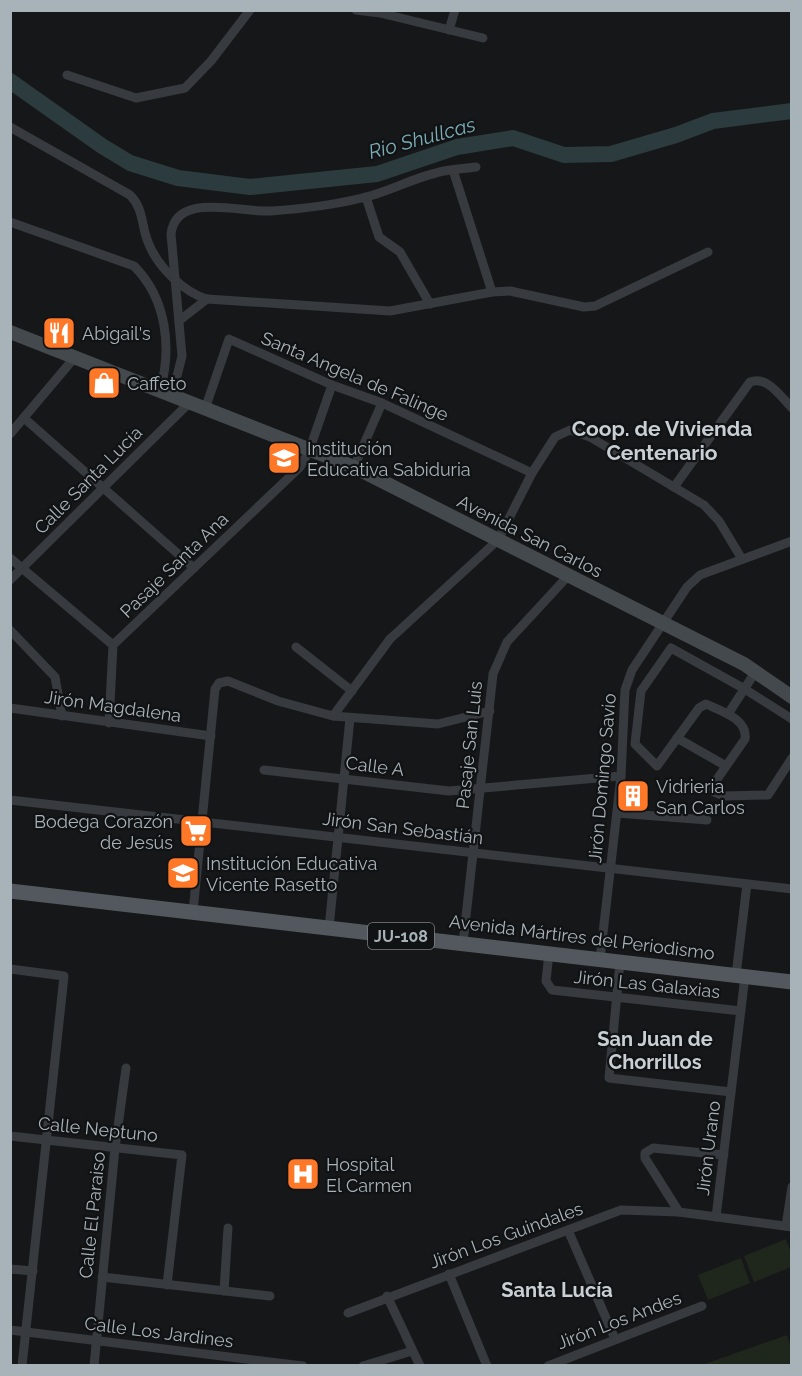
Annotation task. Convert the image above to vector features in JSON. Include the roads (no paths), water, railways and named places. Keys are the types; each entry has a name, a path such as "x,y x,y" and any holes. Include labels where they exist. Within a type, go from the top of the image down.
{"main road":[{"name":"Avenida San Carlos","path":"10,332 354,467 756,671 792,697"},
{"name":"Avenida Mártires del Periodismo","path":"10,891 792,982"}],"street":[{"path":"67,75 136,98 185,88 211,61 250,10"},
{"path":"356,10 380,12 483,38"},
{"path":"449,30 455,10"},
{"path":"10,127 130,195 141,210 148,243 162,264 194,295 207,299 305,303 360,310 390,311 492,292 510,291 584,307 595,306 708,252"},
{"path":"166,394 181,366 180,320 171,234 172,223 177,215 186,210 202,208 269,211 366,197 437,172 476,166"},
{"path":"453,170 492,292"},
{"path":"366,197 379,237 400,252 430,304"},
{"path":"10,222 134,266 147,279 161,311 167,364 166,394"},
{"path":"180,320 207,299"},
{"name":"Santa Angela de Falinge","path":"205,409 229,339 332,385 382,403 532,473"},
{"path":"10,434 75,357"},
{"path":"674,487 750,382 757,379 765,381 792,408"},
{"name":"Pasaje Santa Ana","path":"113,645 300,467 309,451 332,385"},
{"name":"Calle Santa Lucía","path":"10,580 189,403"},
{"path":"354,467 382,403"},
{"path":"24,418 194,568"},
{"path":"333,716 390,639 498,540 532,473 555,437 570,430 590,437 704,505 719,521 742,559"},
{"name":"Jirón Domingo Savio","path":"600,959 621,776 628,680 687,586 700,575 792,541"},
{"path":"10,558 113,645 109,723"},
{"name":"Pasaje San Luis","path":"463,943 493,674 507,642 568,576"},
{"path":"10,630 55,676 62,716"},
{"path":"296,647 352,691"},
{"path":"792,719 743,688 671,648 641,691 635,744 657,766 702,705 706,704 728,714 742,725 746,734 712,785 714,792 724,796 768,795 792,758"},
{"path":"728,714 756,671"},
{"path":"193,912 216,687 222,681 236,683 278,701 333,716 350,718 438,724 489,711"},
{"name":"Jirón Magdalena","path":"10,708 211,736"},
{"path":"329,928 350,718"},
{"path":"677,738 726,766"},
{"name":"Calle A","path":"264,770 449,791 621,776"},
{"name":"Jirón San Sebastián","path":"10,800 792,889"},
{"path":"616,813 707,820"},
{"name":"Jirón Urano","path":"716,1217 741,1011 740,975 747,884"},
{"name":"Jirón Las Galaxias","path":"549,953 546,981 549,988 741,1011"},
{"path":"620,962 609,1078 731,1092"},
{"path":"10,969 64,976 22,1365"},
{"name":"Calle El Paraiso","path":"94,1365 115,1148 126,1068"},
{"name":"Calle Neptuno","path":"10,1136 182,1155 167,1285"},
{"path":"724,1155 653,1149 645,1153 645,1158 679,1212 789,1227 792,1187"},
{"name":"Jirón Los Guindales","path":"348,1313 387,1296 621,1210 679,1212"},
{"path":"224,1291 228,1228"},
{"path":"568,1230 615,1339"},
{"path":"10,1269 33,1271"},
{"path":"449,1274 487,1365"},
{"path":"102,1277 270,1296"},
{"path":"387,1296 420,1365"},
{"name":"Jirón Los Andes","path":"548,1365 702,1306"},
{"name":"Calle Los Jardines","path":"10,1330 212,1360 303,1365"},
{"path":"363,1365 412,1351"}],"waterway":[{"name":"Rio Shullcas","path":"10,81 130,163 178,178 250,187 377,174 457,147 513,138 564,155 611,154 676,135 713,121 792,111"}],"place":[{"name":"Abigail's","path":"59,333"},
{"name":"Caffeto","path":"104,383"},
{"name":"Institución Educativa Sabiduria","path":"284,458"},
{"name":"Vidrieria San Carlos","path":"633,796"},
{"name":"Bodega Corazón de Jesús","path":"196,831"},
{"name":"Institución Educativa Vicente Rasetto","path":"183,873"},
{"name":"Hospital El Carmen","path":"303,1174"}],"district":[{"name":"Coop. de Vivienda Centenario","path":"662,440"},
{"name":"San Juan de Chorrillos","path":"655,1050"},
{"name":"Santa Lucía","path":"557,1290"}]}
